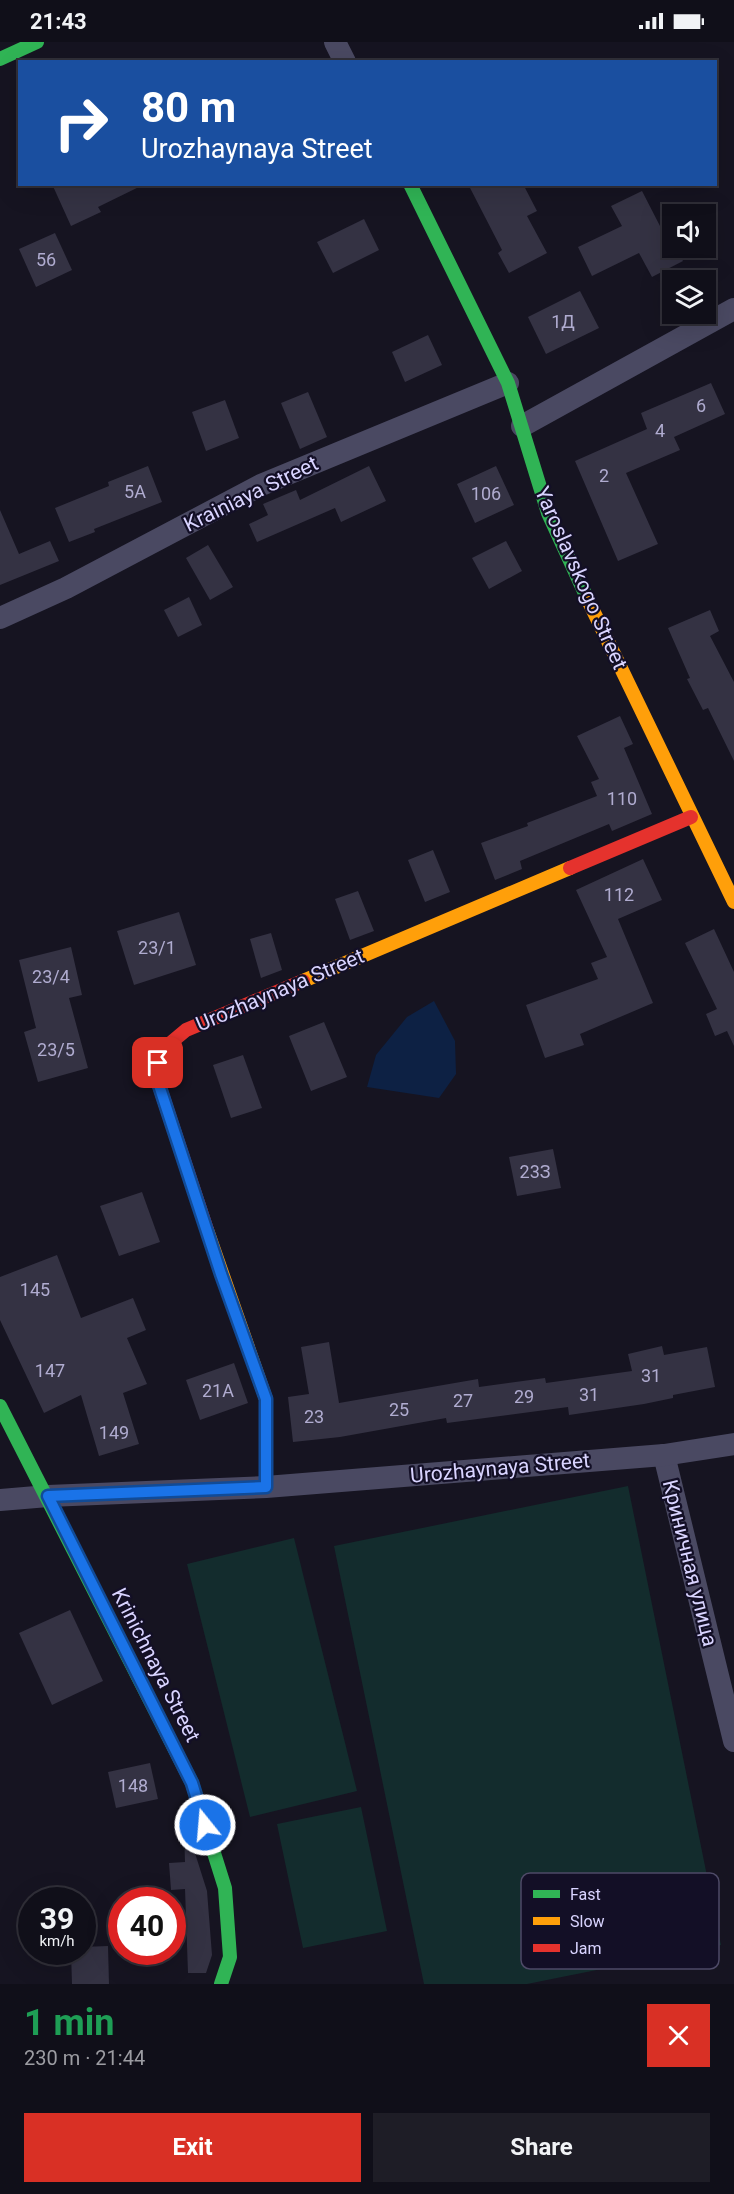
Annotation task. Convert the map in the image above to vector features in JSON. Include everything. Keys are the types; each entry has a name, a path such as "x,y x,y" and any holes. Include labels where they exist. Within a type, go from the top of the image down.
{"street":[{"path":"0,59 37,42"},
{"path":"335,42 344,60"},
{"name":"Yaroslavskogo Street","path":"411,186 508,383 548,513 691,817 734,902"},
{"path":"522,426 734,309"},
{"name":"Krainiaya Street","path":"0,618 66,588 261,485 508,383"},
{"name":"Urozhaynaya Street","path":"266,1487 266,1399 221,1274 156,1076 161,1051 186,1030 691,817"},
{"name":"Krinichnaya Street","path":"0,1406 48,1496 192,1783 225,1888 230,1957 221,1984"},
{"name":"Urozhaynaya Street","path":"0,1500 266,1487 664,1455 734,1444"},
{"name":"Криничная улица","path":"664,1455 734,1741"}],"green space":[{"path":"628,1486 706,1873 521,1873 521,1969 602,1969 527,1984 424,1984 334,1546"},
{"path":"294,1538 357,1791 250,1817 187,1564"},
{"path":"361,1807 387,1931 303,1948 277,1824"}],"water":[{"path":"434,1001 455,1041 456,1074 439,1098 367,1087 376,1055 407,1017"}],"building":[{"path":"53,186 141,186 98,207 101,212 71,226"},
{"path":"469,186 524,186 537,211 527,216 547,253 509,273 498,253 502,250"},
{"path":"642,191 660,226 662,226 662,258 681,258 683,261 652,277 639,253 592,276 578,247 622,226 611,206"},
{"path":"364,219 379,250 333,273 317,242"},
{"path":"55,233 72,270 36,287 19,249"},
{"path":"580,291 599,328 546,354 528,317"},
{"path":"428,335 442,365 405,382 392,352"},
{"path":"711,383 725,414 674,437 680,450 626,473 658,544 618,561 575,461 647,429 641,413"},
{"path":"308,392 327,437 300,449 281,403"},
{"path":"225,400 239,438 206,451 192,412"},
{"path":"148,466 162,502 94,529 95,532 69,542 55,508 109,486 108,482"},
{"path":"369,466 386,501 341,522 335,508 257,542 249,524 268,515 263,504 296,490 300,500"},
{"path":"496,466 514,505 475,523 457,484"},
{"path":"0,510 19,554 50,541 59,561 0,585"},
{"path":"506,541 522,571 489,589 472,558"},
{"path":"208,545 233,587 210,600 186,558"},
{"path":"189,597 202,625 178,637 164,610"},
{"path":"710,610 719,631 710,636 734,682 734,761 708,708 703,710 687,679 690,678 668,628"},
{"path":"620,716 633,744 624,748 652,814 612,831 609,824 520,861 522,869 495,880 481,843 528,826 527,823 597,796 591,782 599,779 577,736"},
{"path":"433,850 450,892 425,902 408,860"},
{"path":"643,859 662,900 618,919 653,1003 580,1034 584,1045 545,1058 526,1005 598,979 591,963 607,957 576,890"},
{"path":"358,891 374,931 350,940 335,899"},
{"path":"179,912 196,965 134,985 117,931"},
{"path":"714,929 734,972 734,1046 727,1031 715,1036 706,1014 717,1009 685,943"},
{"path":"271,933 282,970 261,978 250,939"},
{"path":"71,947 82,995 69,998 88,1068 38,1082 24,1032 36,1028 19,960"},
{"path":"324,1022 347,1077 311,1091 289,1036"},
{"path":"243,1055 262,1108 231,1118 213,1065"},
{"path":"553,1149 561,1188 517,1196 509,1157"},
{"path":"142,1192 160,1242 119,1256 100,1206"},
{"path":"57,1255 81,1318 133,1298 146,1330 127,1338 147,1384 123,1393 139,1444 99,1456 81,1395 44,1413 0,1320 0,1277"},
{"path":"329,1342 339,1403 478,1379 479,1387 545,1378 546,1383 632,1371 628,1354 662,1346 664,1355 707,1347 715,1387 673,1395 673,1398 644,1404 569,1415 568,1407 447,1423 446,1418 340,1437 293,1442 288,1397 309,1394 301,1347"},
{"path":"234,1363 248,1403 200,1420 186,1380"},
{"path":"70,1610 103,1681 52,1705 19,1633"},
{"path":"150,1763 158,1799 116,1808 108,1772"},
{"path":"187,1828 207,1891 212,1955 206,1973 188,1973 186,1887 171,1887 169,1863 185,1862 184,1829"},
{"path":"96,1946 108,1946 109,1984 72,1984 71,1965 96,1965"}],"traffic: fast":[{"path":"0,59 37,42"},
{"path":"411,186 508,383 548,513 588,600"},
{"path":"0,1406 192,1783 225,1888 230,1957 221,1984"}],"traffic: slow":[{"path":"588,600 734,902"},
{"path":"303,981 570,868"},
{"path":"207,1230 266,1399 266,1487"}],"traffic: jam":[{"path":"570,868 691,817"},
{"path":"207,1230 156,1076 161,1051 186,1030 303,981"}],"route":[{"path":"158,1063 156,1076 221,1274 266,1399 266,1487 48,1496 192,1783 205,1825"}]}
